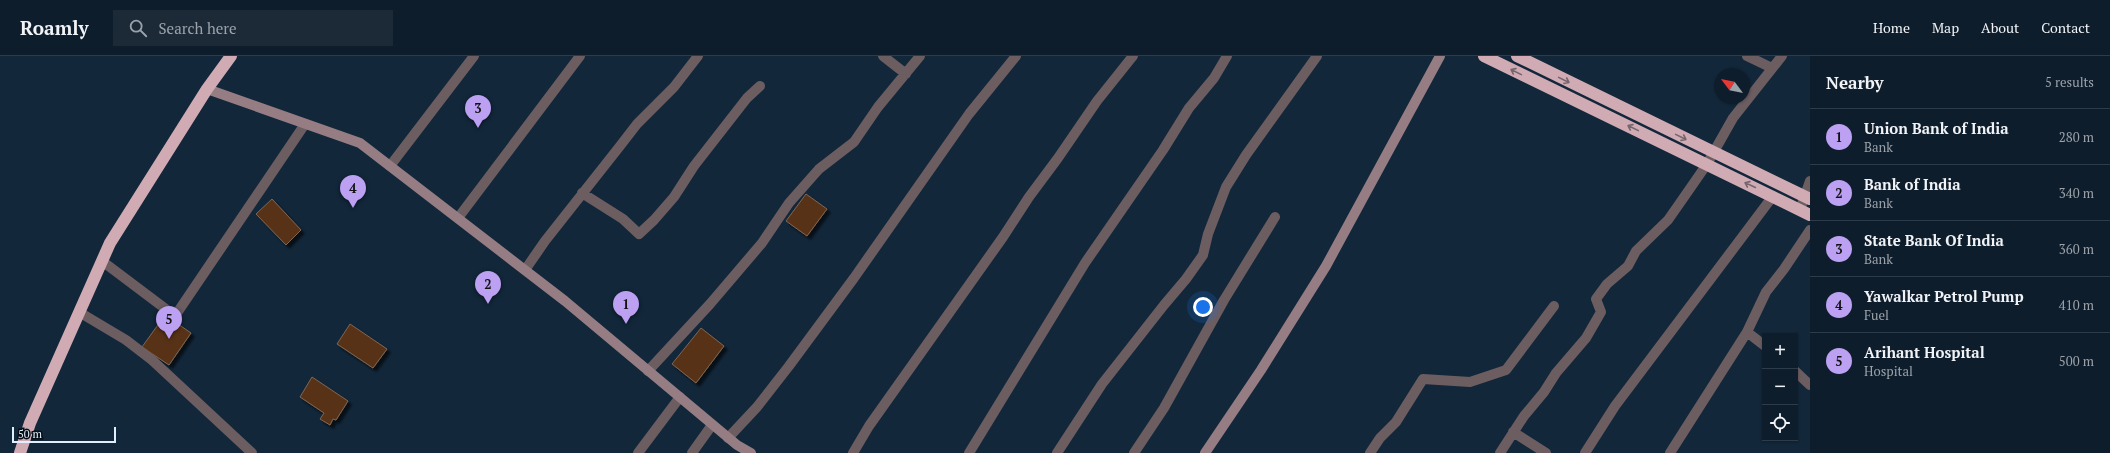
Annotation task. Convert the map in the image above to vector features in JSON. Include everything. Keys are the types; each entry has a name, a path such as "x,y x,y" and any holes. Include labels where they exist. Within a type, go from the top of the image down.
{"highway":[{"path":"20,453 30,423 110,243 207,90 231,56"},
{"path":"1484,56 1805,212"},
{"path":"1517,56 1808,198"}],"street":[{"path":"390,166 474,56"},
{"path":"458,218 580,56"},
{"path":"525,270 545,241 637,124 674,87 698,56"},
{"path":"883,56 906,74"},
{"path":"648,371 710,304 762,243 789,203 819,169 854,142 878,107 920,56"},
{"path":"728,438 757,407 780,378 854,278 969,114 1016,56"},
{"path":"853,453 870,426 1003,237 1029,197 1097,101 1133,56"},
{"path":"969,453 1085,262 1163,150 1189,108 1214,78 1227,56"},
{"path":"1057,453 1102,384 1186,279 1203,255 1208,234 1226,187 1246,156 1317,56"},
{"path":"1205,453 1261,370 1326,266 1440,56"},
{"path":"1747,56 1772,68"},
{"path":"1500,453 1556,373 1586,338 1600,312 1596,300 1603,289 1628,266 1636,251 1649,236 1668,220 1707,164 1733,118 1782,56"},
{"path":"582,193 623,219 639,234 654,220 674,197 694,166 747,98 760,86"},
{"path":"207,90 360,143 525,270 728,438 751,453"},
{"path":"102,261 175,316 305,124"},
{"path":"1805,212 1810,181"},
{"path":"1585,453 1614,406 1773,196"},
{"path":"1134,453 1164,408 1224,300 1275,217"},
{"path":"1670,453 1747,332 1766,292 1784,269 1810,230"},
{"path":"1370,453 1380,438 1396,422 1423,379 1470,382 1506,370 1554,306"},
{"path":"79,312 121,336 152,360 252,453"},
{"path":"1747,332 1762,344"},
{"path":"1798,374 1810,385"},
{"path":"638,453 680,397"},
{"path":"692,453 712,425"},
{"path":"1514,432 1546,453"}],"building":[{"path":"806,194 827,209 807,236 786,221"},
{"path":"272,199 301,230 286,245 256,214"},
{"path":"165,315 191,333 169,365 142,347"},
{"path":"350,324 387,349 373,368 337,344"},
{"path":"701,328 724,346 696,383 672,364"},
{"path":"312,377 348,401 336,420 333,419 330,425 320,419 324,413 300,397"}],"place":[{"name":"State Bank Of India","path":"478,128"},
{"name":"Yawalkar Petrol Pump","path":"353,208"},
{"name":"Bank of India","path":"488,304"},
{"name":"Union Bank of India","path":"626,324"},
{"name":"Arihant Hospital","path":"169,339"}]}
